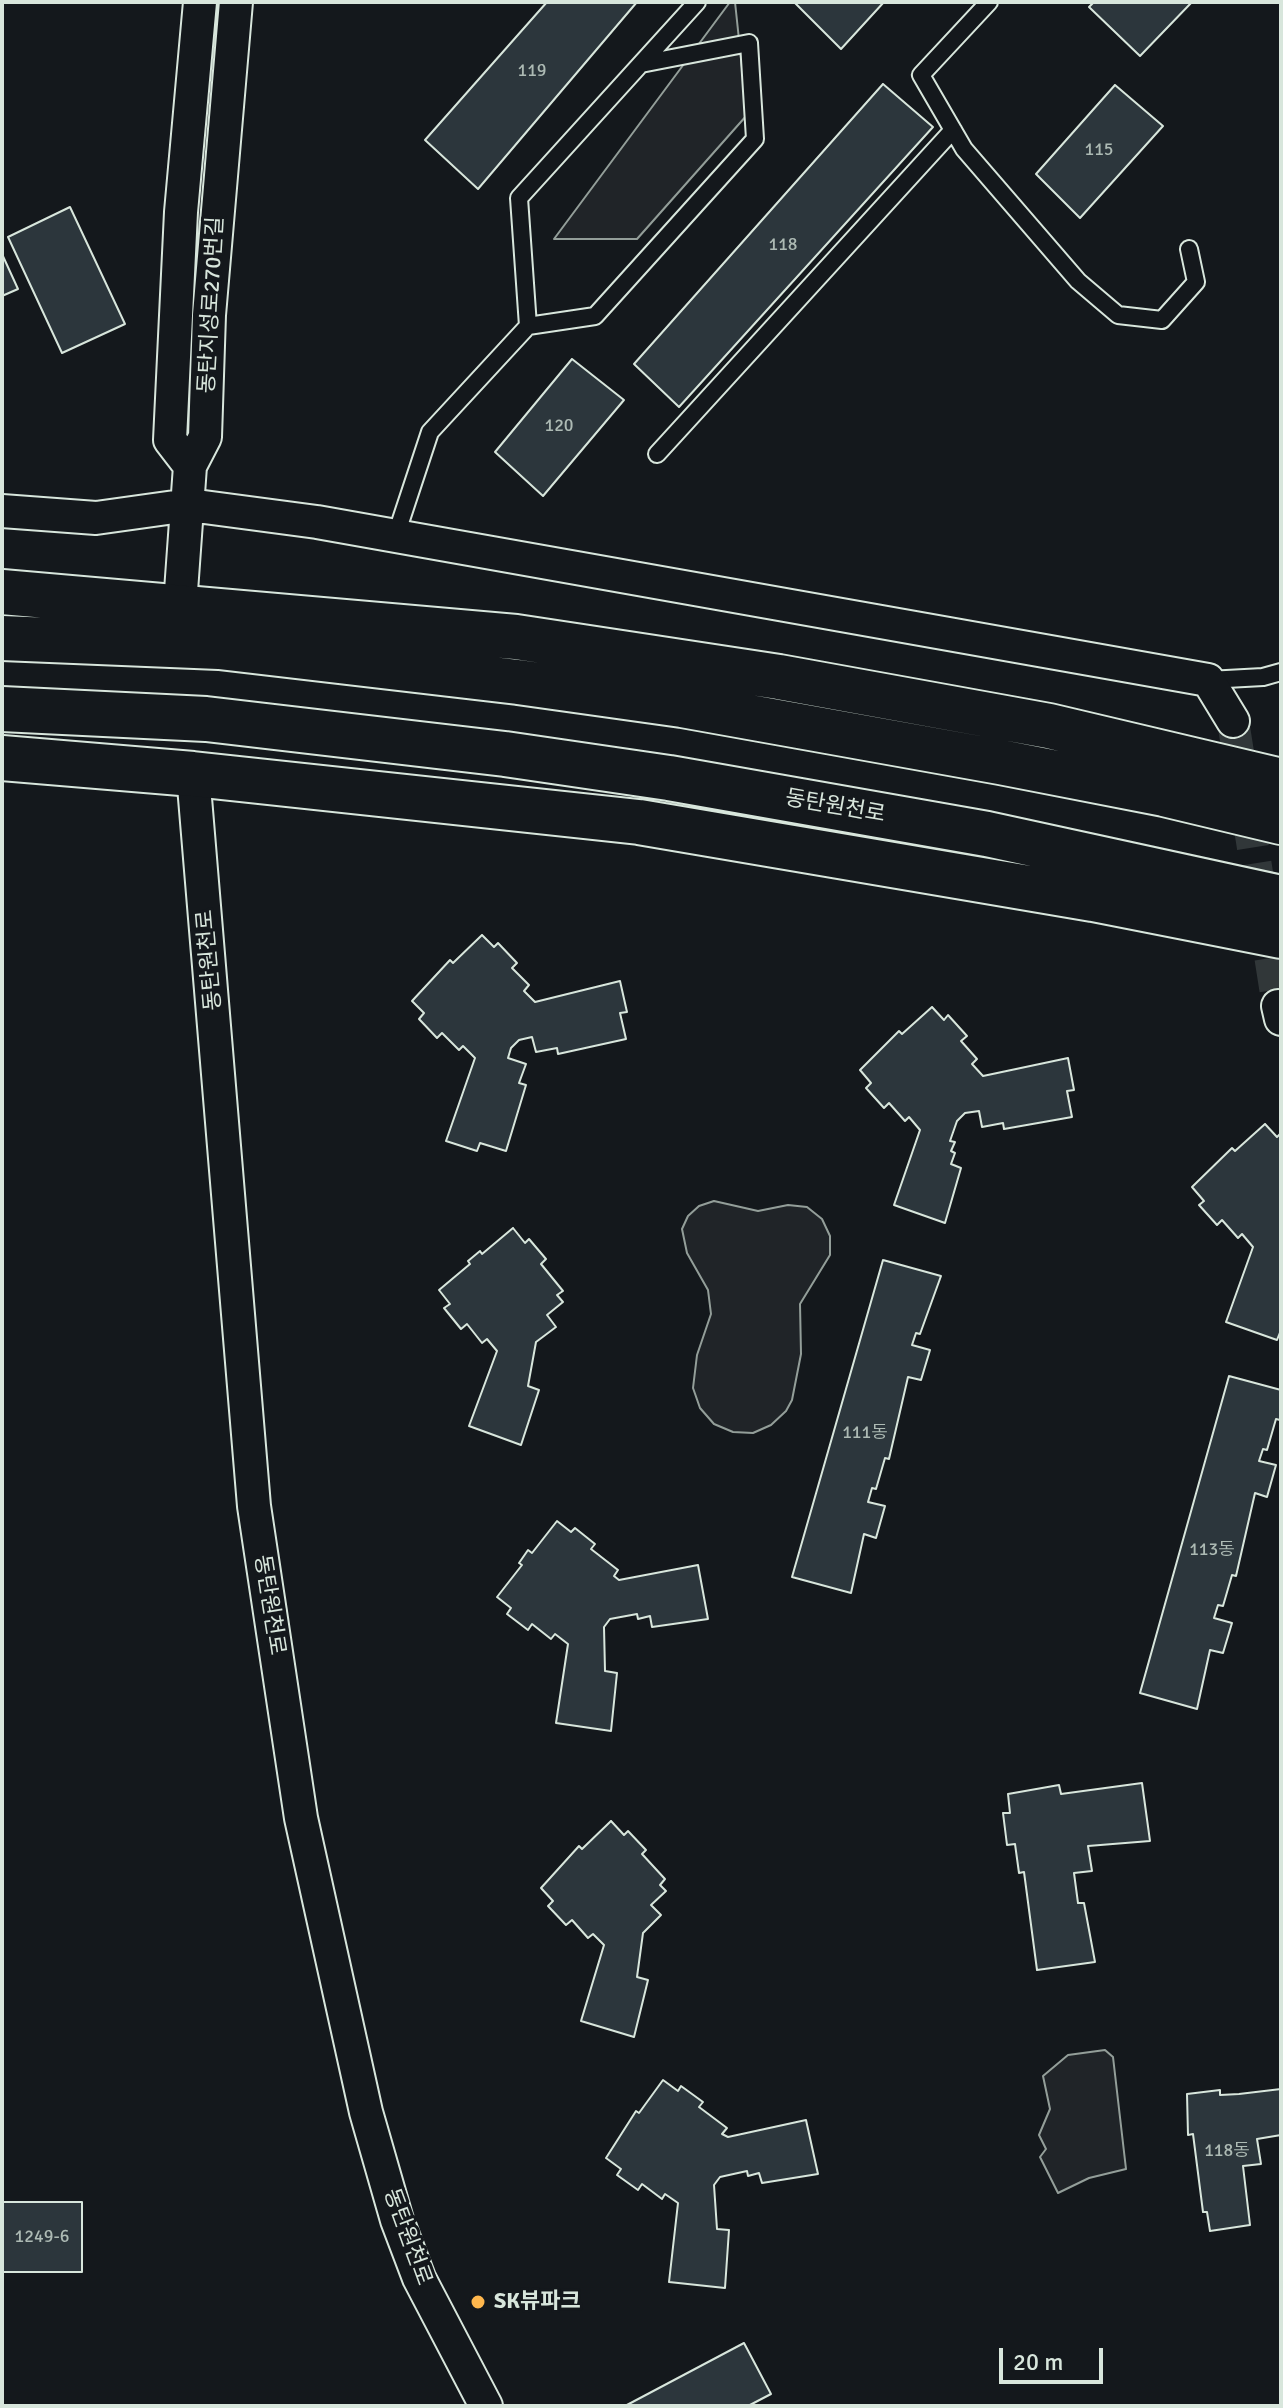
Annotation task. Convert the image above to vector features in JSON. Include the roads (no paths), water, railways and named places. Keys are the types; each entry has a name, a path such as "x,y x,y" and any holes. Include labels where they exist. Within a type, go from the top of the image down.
{"main road":[{"path":"2,592 180,605 516,637 779,677 1049,726 1281,781"},
{"path":"2,638 219,647 682,705 1164,794 1281,822"},
{"name":"동탄원천로","path":"2,709 206,719 639,773 987,834 1281,898"},
{"path":"2,758 193,774 639,822 1093,899 1281,936"}],"street":[{"path":"190,466 170,440 181,212 200,2"},
{"name":"동탄지성로270번길","path":"180,605 190,466 205,437 209,315 236,2"},
{"path":"2,511 96,518 189,505 317,522 1208,680 1233,721"},
{"name":"동탄원천로","path":"193,774 254,1506 301,1818 366,2112 397,2220 419,2278 486,2406"}],"lane":[{"path":"528,326 519,198 697,2"},
{"path":"989,2 921,75 964,149 1078,281 1118,315 1162,320 1196,282 1189,249"},
{"path":"395,538 430,432 528,326 595,316 755,139 749,43 641,64"},
{"path":"657,454 953,130"},
{"path":"1208,680 1263,677 1281,672"}],"tunnel":[{"path":"1233,721 1278,1006"}],"place":[{"name":"SK뷰파크","path":"478,2302"}]}
